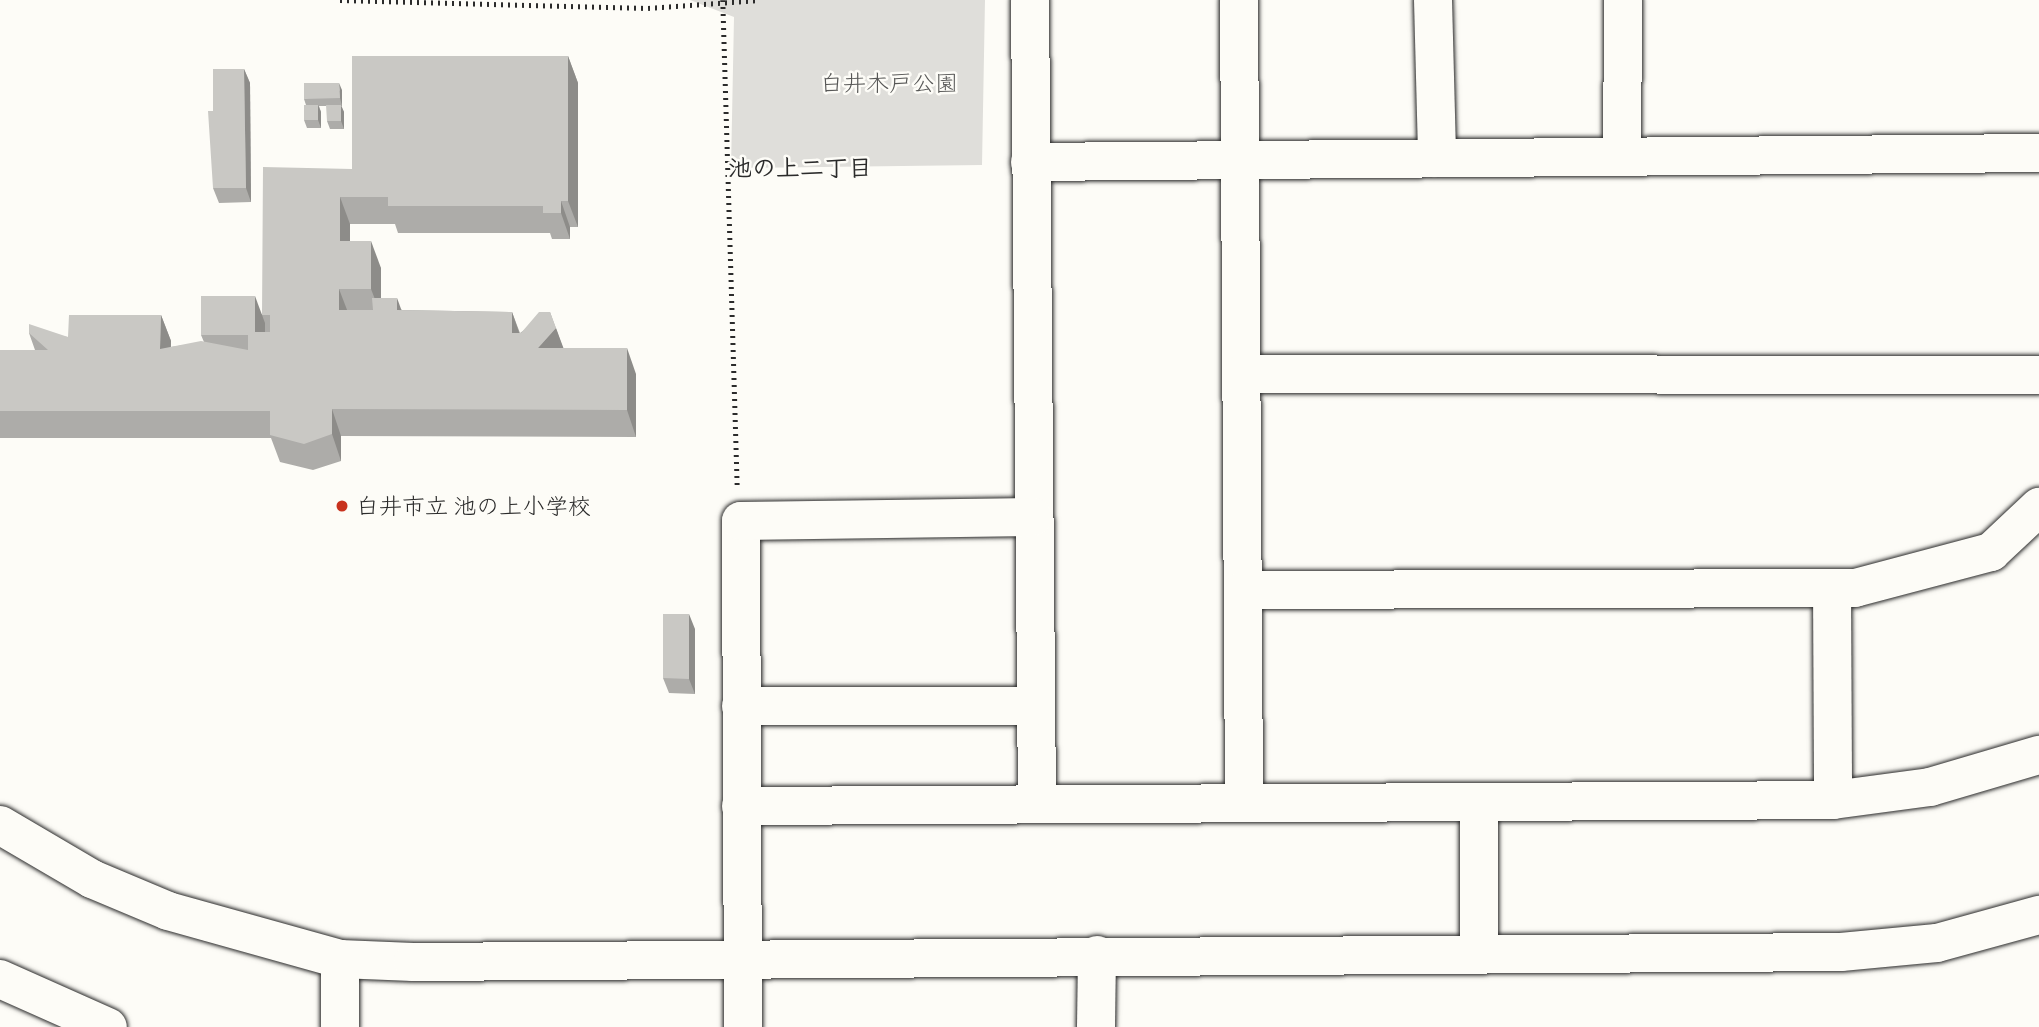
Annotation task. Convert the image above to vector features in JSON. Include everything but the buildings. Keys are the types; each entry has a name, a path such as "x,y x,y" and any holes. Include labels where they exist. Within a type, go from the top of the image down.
{"street":[{"path":"1030,0 1037,804"},
{"path":"1239,0 1244,803"},
{"path":"1433,0 1437,158"},
{"path":"1622,156 1623,0"},
{"path":"1030,162 2039,153"},
{"path":"1242,374 2039,375"},
{"path":"1244,590 1855,588 1991,552 2039,507"},
{"path":"743,1027 741,521 1033,517"},
{"path":"1832,588 1833,800"},
{"path":"741,706 1036,706"},
{"path":"741,806 1833,800 1930,787 2039,755"},
{"path":"1479,802 1479,953"},
{"path":"0,825 92,879 169,911 340,959 742,960 1097,955 1841,952 1937,943 2039,915"},
{"path":"1097,955 1097,1027"},
{"path":"340,959 340,1027"},
{"path":"0,979 108,1027"}],"path":[{"path":"340,0 760,0"},
{"path":"724,2 729,348 741,521"}],"green space":[{"name":"白井木戸公園","path":"690,0 985,0 982,165 731,168 734,17"}],"place":[{"name":"白井市立 池の上小学校","path":"342,506"}],"district":[{"name":"池の上二丁目","path":"800,168"}]}
